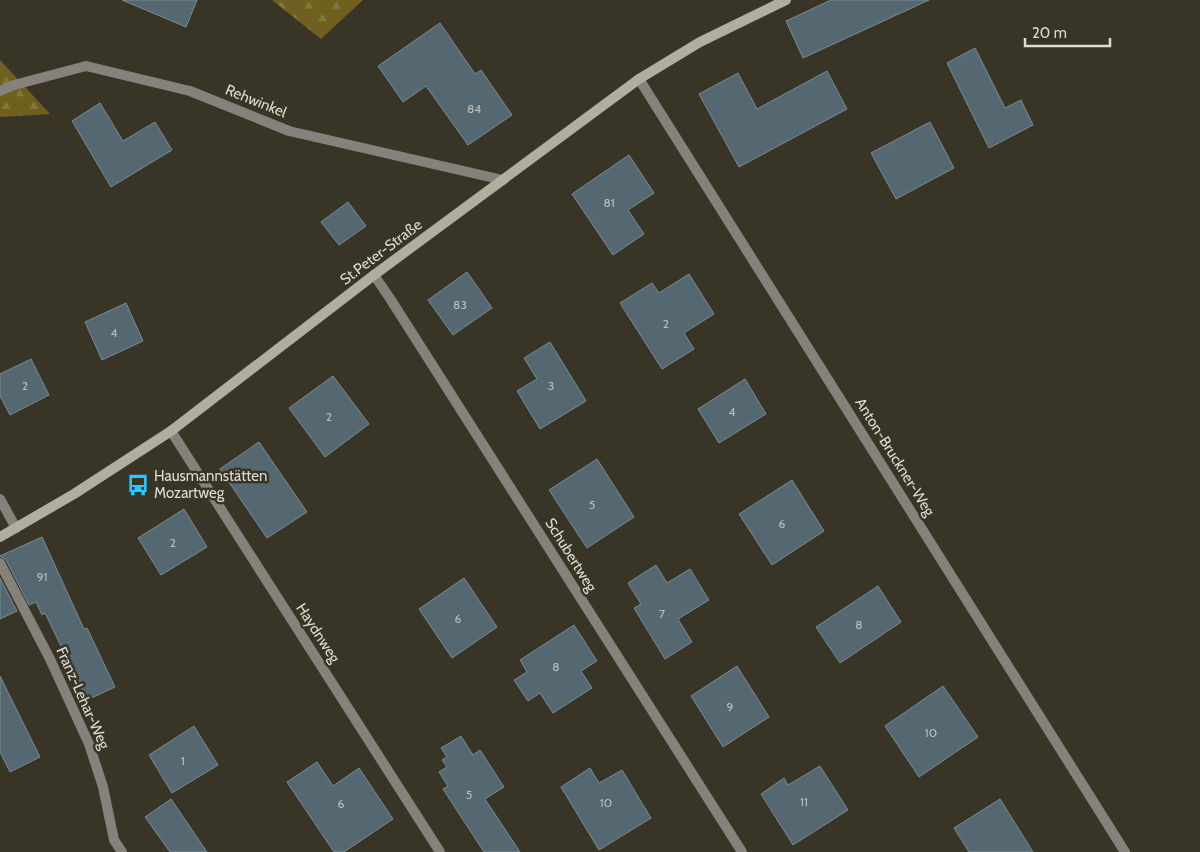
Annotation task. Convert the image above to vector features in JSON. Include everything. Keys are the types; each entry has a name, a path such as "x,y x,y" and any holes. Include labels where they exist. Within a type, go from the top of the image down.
{"main road":[{"name":"St.Peter-Straße","path":"0,537 74,494 171,430 374,275 639,79 700,42 786,0"}],"street":[{"name":"Rehwinkel","path":"0,90 86,66 190,90 289,131 502,180"},
{"name":"Anton-Bruckner-Weg","path":"639,79 1125,852"},
{"name":"Schubertweg","path":"374,275 742,852"},
{"name":"Haydnweg","path":"171,430 440,852"},
{"path":"0,499 16,528"},
{"name":"Franz-Lehar-Weg","path":"0,563 50,659 89,744 103,787 114,840 122,852"}],"green space":[{"path":"272,0 363,0 321,39"},
{"path":"0,60 50,114 0,117"}],"building":[{"path":"122,0 197,0 186,27"},
{"path":"831,0 929,0 803,58 786,21"},
{"path":"440,23 475,74 481,70 512,115 468,145 426,86 403,102 378,66"},
{"path":"975,48 1005,108 1021,100 1033,125 989,148 947,63"},
{"path":"827,71 847,109 739,167 699,94 738,73 757,109"},
{"path":"100,103 123,141 155,122 172,150 111,187 72,121"},
{"path":"930,122 954,168 896,199 871,153"},
{"path":"629,155 654,193 628,210 644,234 613,255 572,194"},
{"path":"348,202 366,226 339,245 321,222"},
{"path":"467,272 492,308 453,335 428,300"},
{"path":"689,274 714,314 684,333 694,349 662,369 620,303 652,283 659,293"},
{"path":"126,303 143,341 102,360 85,322"},
{"path":"550,342 586,401 540,429 517,391 537,379 524,358"},
{"path":"31,359 49,395 10,415 0,396 0,374"},
{"path":"333,376 369,424 325,457 289,408"},
{"path":"745,379 766,414 719,443 698,409"},
{"path":"259,442 307,512 267,538 220,469"},
{"path":"597,459 634,517 587,548 549,490"},
{"path":"792,480 824,531 772,565 739,514"},
{"path":"184,509 207,547 161,575 138,538"},
{"path":"42,537 84,629 87,628 115,687 87,700 45,613 42,615 36,602 29,605 6,560 0,556"},
{"path":"656,565 667,583 690,569 709,600 678,619 692,642 665,659 634,608 641,604 628,583"},
{"path":"0,578 17,611 0,619"},
{"path":"464,578 497,627 452,658 419,609"},
{"path":"878,586 901,622 840,663 816,627"},
{"path":"574,625 597,661 581,671 592,688 553,713 540,693 528,701 514,680 527,672 520,660"},
{"path":"737,666 769,717 723,747 691,696"},
{"path":"0,676 40,757 10,772 0,752"},
{"path":"943,686 978,737 919,777 885,726"},
{"path":"194,726 218,765 172,793 149,755"},
{"path":"461,736 473,755 480,750 504,787 485,799 520,852 484,852 443,789 448,786 439,772 447,767 442,760 447,757 441,748"},
{"path":"317,762 333,786 359,768 393,819 344,852 334,852 287,782"},
{"path":"820,766 848,810 793,845 761,794 784,778 788,785"},
{"path":"590,768 599,783 622,770 651,818 599,850 561,787"},
{"path":"171,799 207,852 170,852 145,817"},
{"path":"1000,799 1033,852 969,852 954,828"}],"place":[{"name":"Hausmannstätten Mozartweg","path":"138,485"}]}
